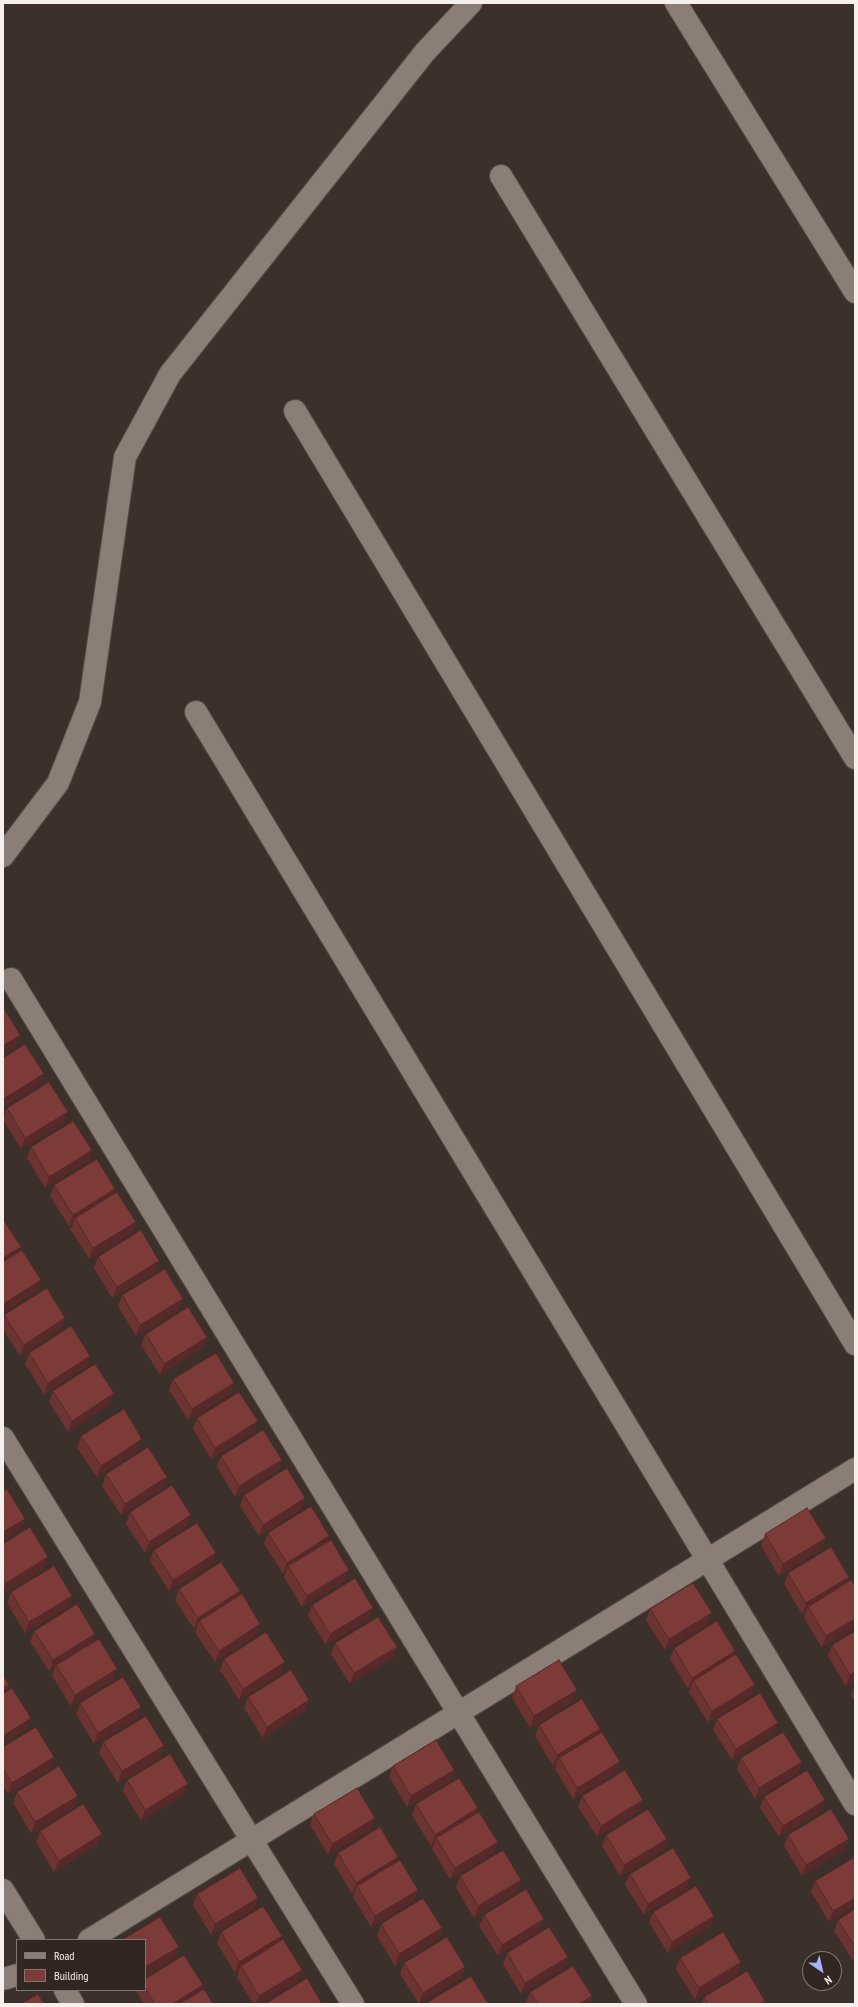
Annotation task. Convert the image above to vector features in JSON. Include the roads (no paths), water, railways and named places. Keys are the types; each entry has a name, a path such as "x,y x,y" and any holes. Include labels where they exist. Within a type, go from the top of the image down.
{"street":[{"path":"3,856 58,783 90,702 125,457 170,374 425,52 471,3"},
{"path":"676,3 855,292"},
{"path":"501,176 855,758"},
{"path":"295,411 855,1344"},
{"path":"196,712 855,1804"},
{"path":"12,979 636,2004"},
{"path":"3,1438 352,2004"},
{"path":"91,1939 855,1469"},
{"path":"3,1890 33,1939"},
{"path":"3,1979 16,1975"},
{"path":"66,1991 73,2004"}]}
